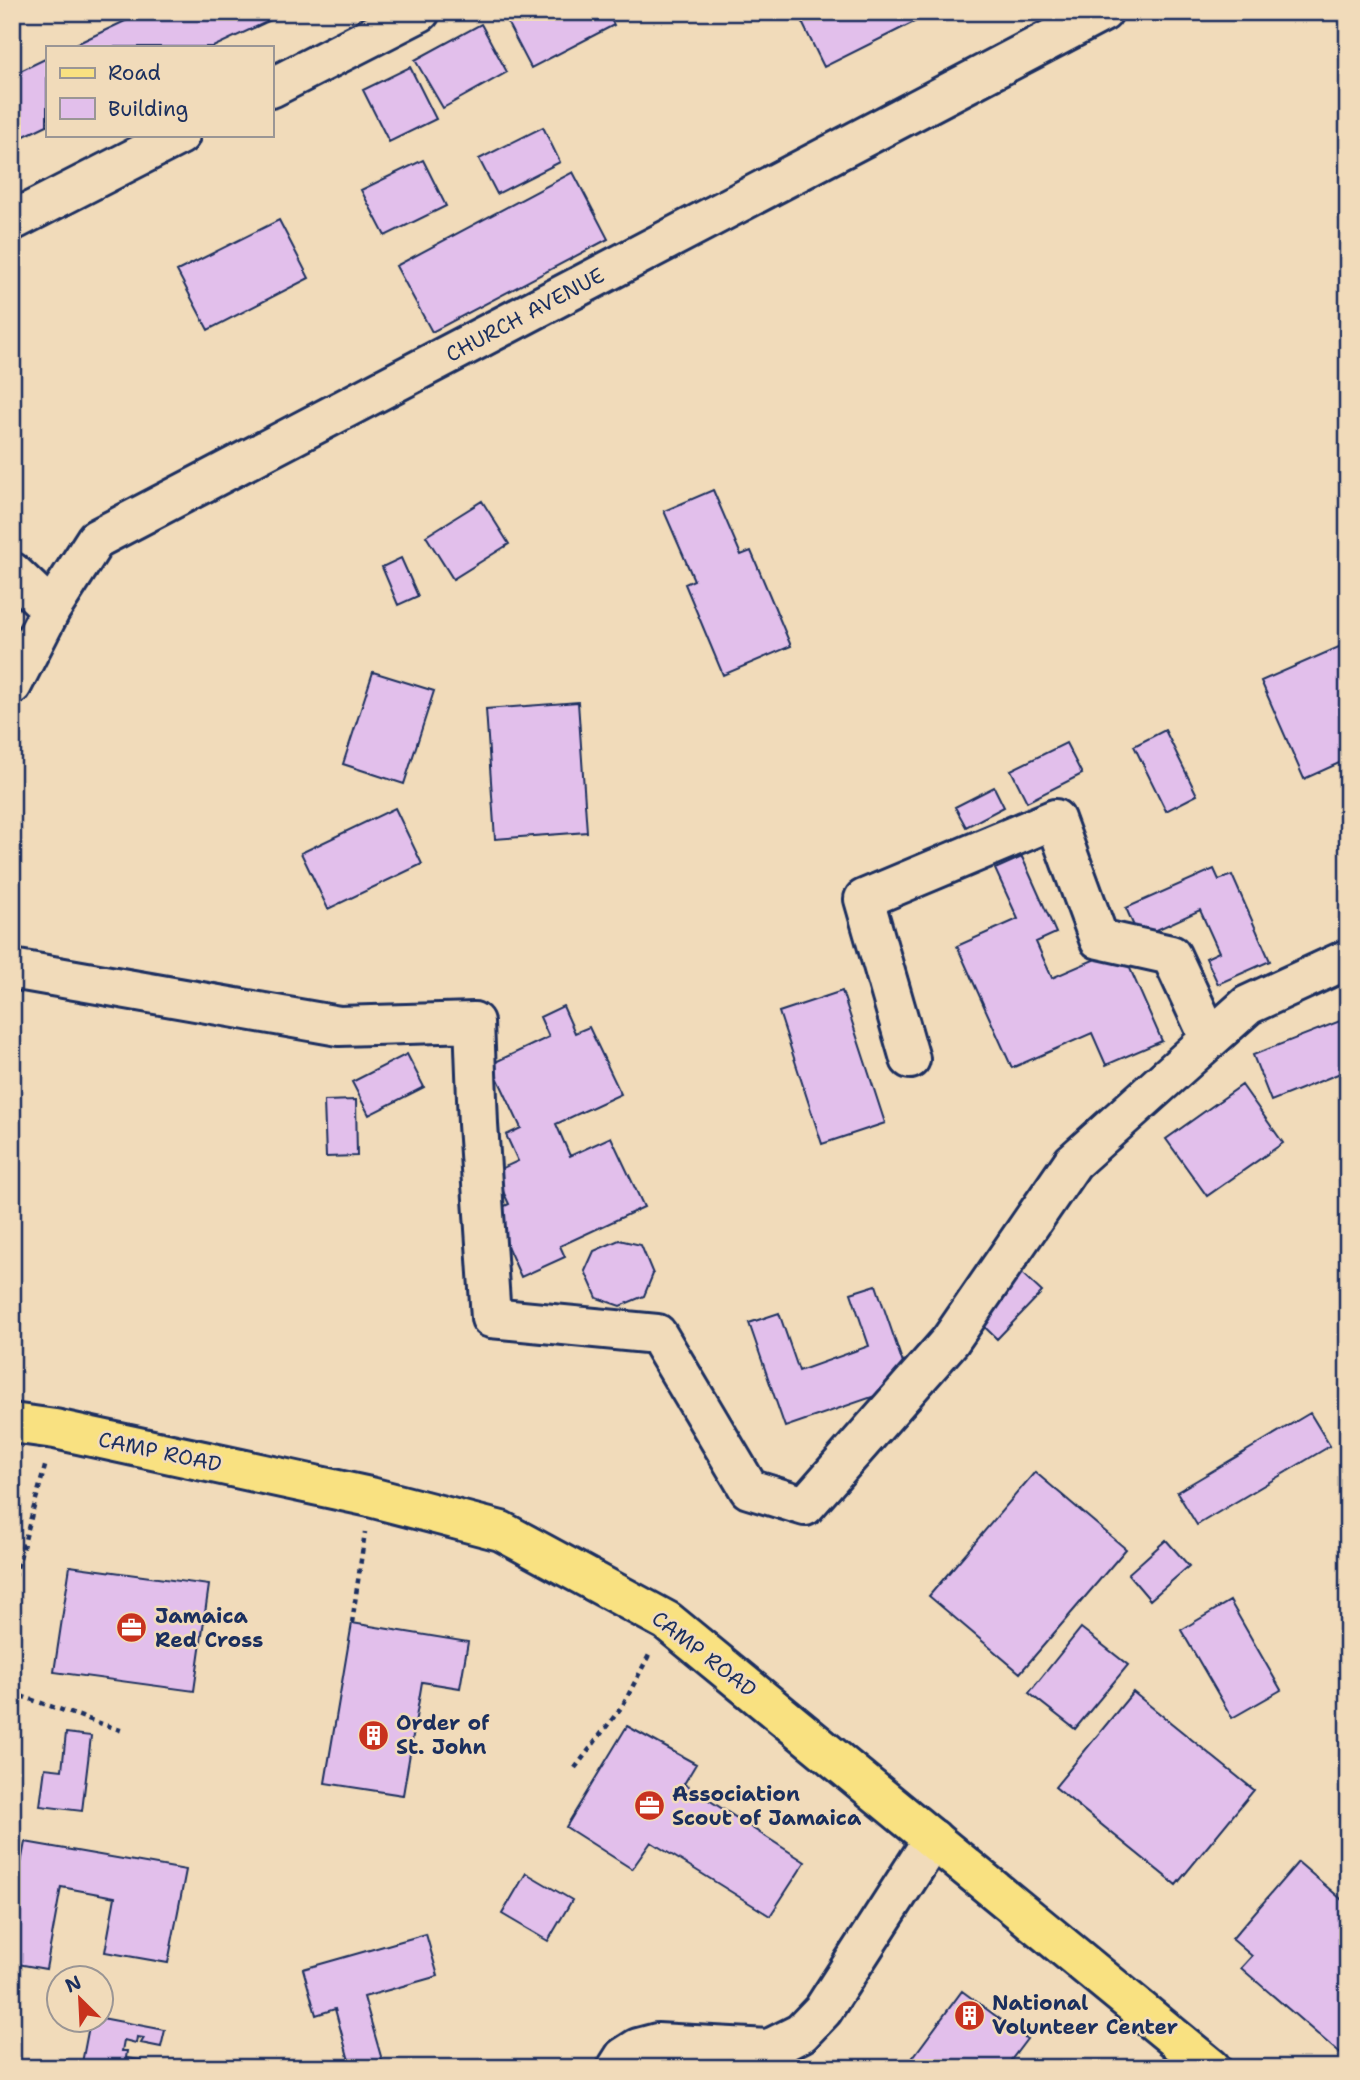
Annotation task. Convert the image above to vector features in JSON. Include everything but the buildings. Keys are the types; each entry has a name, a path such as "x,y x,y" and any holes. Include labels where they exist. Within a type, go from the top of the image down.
{"main road":[{"name":"CAMP ROAD","path":"12,1423 55,1429 370,1497 501,1531 667,1620 1211,2068"}],"street":[{"path":"273,87 420,12"},
{"name":"CHURCH AVENUE","path":"12,685 51,609 96,539 1103,12"},
{"path":"12,221 178,136"},
{"path":"12,572 51,609"},
{"path":"909,1059 864,899 1055,819 1099,939 1171,955 1210,1040"},
{"path":"12,969 339,1026 474,1023 491,1318 657,1334 750,1489 805,1506 950,1341 1073,1162 1248,1005 1348,959"},
{"path":"617,2068 624,2057 638,2048 657,2043 769,2049 801,2033 823,2010 933,1839"}],"path":[{"path":"12,1587 55,1429"},
{"path":"352,1623 370,1497"},
{"path":"575,1768 623,1705 667,1620"},
{"path":"12,1693 123,1731"}],"place":[{"name":"Jamaica Red Cross","path":"132,1628"},
{"name":"Order of St. John","path":"373,1735"},
{"name":"Association Scout of Jamaica","path":"649,1806"},
{"name":"National Volunteer Center","path":"969,2015"}]}
